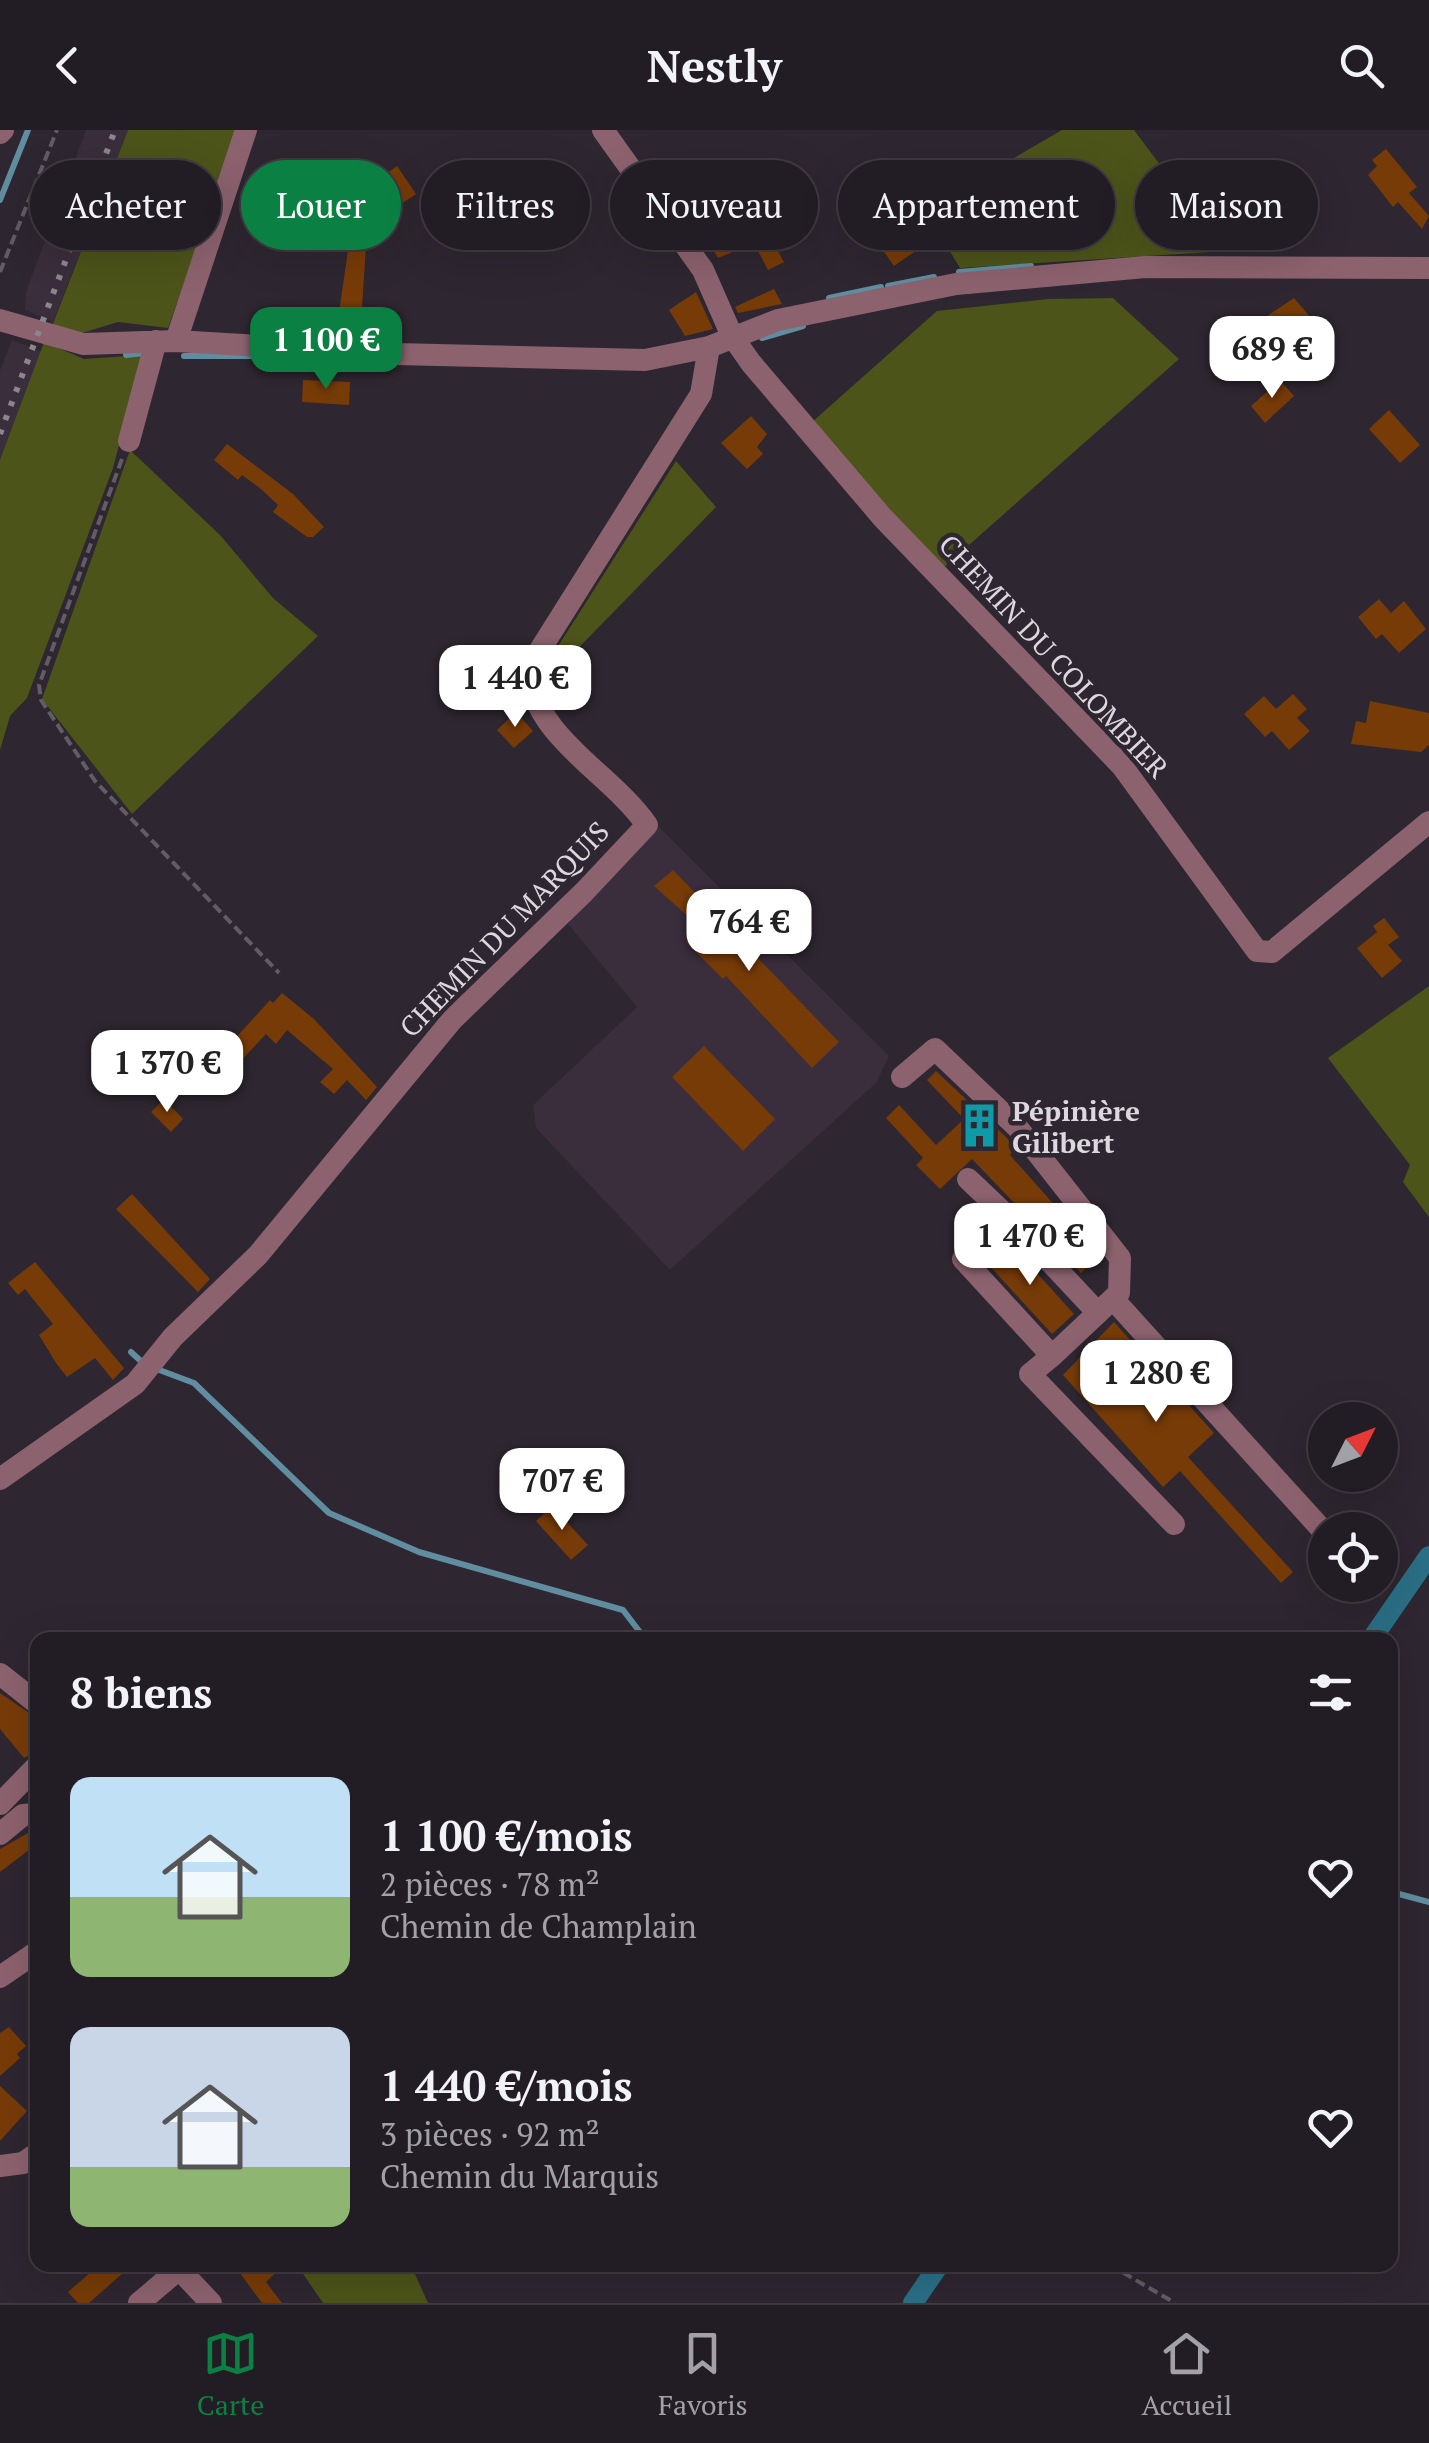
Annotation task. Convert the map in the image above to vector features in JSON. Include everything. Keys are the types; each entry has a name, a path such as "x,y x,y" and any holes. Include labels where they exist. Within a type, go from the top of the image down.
{"street":[{"path":"128,440 246,130"},
{"name":"CHEMIN DU COLOMBIER","path":"603,130 703,270 732,336 883,518 1122,766 1257,950 1272,952 1312,923 1429,822"},
{"path":"0,320 72,343 166,341 396,354 645,360 709,347 732,336 869,298 1050,274 1145,267 1429,268"},
{"name":"CHEMIN DU MARQUIS","path":"0,1479 90,1420 149,1367 214,1294 258,1255 452,1020 584,892 647,824 626,794 542,717 530,691 528,669 701,394 709,347"},
{"path":"902,1077 935,1049 1017,1127 1120,1258 1119,1293 1030,1374 1174,1524"},
{"path":"968,1179 1105,1306 1308,1515"},
{"path":"1008,1217 964,1259 1052,1356"},
{"path":"0,1674 30,1698"},
{"path":"0,1804 30,1774"},
{"path":"0,1834 23,1815 30,1814"},
{"path":"0,1977 30,1956"},
{"path":"0,2166 30,2158"},
{"path":"139,2303 175,2272"},
{"path":"182,2272 210,2303"}],"path":[{"path":"0,272 58,130"},
{"path":"128,440 39,685 41,700 95,780 279,973"},
{"path":"1122,2272 1175,2303"}],"shaded area":[{"path":"86,130 128,130 116,160 75,160"},
{"path":"42,250 81,250 53,322 25,310 26,292"},
{"path":"12,340 43,352 0,460 0,370"},
{"path":"653,821 889,1056 877,1082 670,1270 536,1128 533,1105 637,1007 568,924"}],"green space":[{"path":"128,130 238,130 221,178 221,160 116,160"},
{"path":"1062,130 1134,130 1157,160 1135,160 1135,250 1225,251 960,268 949,250 1115,250 1115,160 1011,160"},
{"path":"82,250 196,250 168,328 118,322 69,337 51,329"},
{"path":"1113,298 1179,359 943,568 811,423 937,311 1048,299"},
{"path":"44,342 84,359 143,355 113,468 27,698 10,716 0,750 0,460"},
{"path":"130,450 220,535 273,598 318,636 132,814 42,699"},
{"path":"676,461 716,507 552,675 548,662"},
{"path":"1429,986 1429,1217 1403,1182 1410,1165 1328,1058"},
{"path":"302,2272 414,2272 428,2303 323,2303"}],"building":[{"path":"1386,149 1417,187 1409,193 1429,216 1422,229 1398,202 1393,207 1368,175 1377,166 1372,160"},
{"path":"401,172 416,194 401,204"},
{"path":"348,250 366,250 362,308 395,312 394,335 356,336 357,320 338,319"},
{"path":"713,250 737,250 718,258"},
{"path":"758,250 777,250 784,262 768,270"},
{"path":"883,250 917,250 894,266"},
{"path":"774,289 782,304 738,313 735,307"},
{"path":"696,292 713,329 685,336 669,310"},
{"path":"1294,298 1317,325 1305,336 1299,329 1282,338 1264,318"},
{"path":"303,380 350,382 349,405 302,402"},
{"path":"1280,380 1294,396 1265,423 1251,406"},
{"path":"1389,410 1420,445 1400,463 1369,429"},
{"path":"751,416 767,434 757,447 763,454 747,469 721,443"},
{"path":"227,444 293,494 324,527 313,537 307,537 273,512 278,505 261,489 242,475 238,480 214,460"},
{"path":"1379,599 1391,613 1404,601 1426,629 1399,653 1382,634 1376,639 1358,617"},
{"path":"1293,694 1307,709 1297,718 1310,731 1289,750 1272,731 1265,737 1244,714 1264,696 1276,709"},
{"path":"1370,701 1429,713 1429,745 1421,752 1351,744 1356,721 1366,723"},
{"path":"516,712 533,731 514,748 497,730"},
{"path":"673,870 839,1042 812,1068 726,976 723,979 686,942 701,928 654,886"},
{"path":"1384,918 1399,937 1388,945 1402,961 1382,978 1357,948 1377,932 1373,926"},
{"path":"282,993 314,1019 377,1087 366,1100 347,1080 334,1094 320,1082 333,1069 287,1030 276,1044 266,1034 236,1066 222,1053 270,1000 273,1003"},
{"path":"704,1046 775,1119 743,1151 672,1077"},
{"path":"936,1071 1006,1137 1015,1149 1010,1155 1099,1255 1081,1273 972,1159 940,1189 916,1165 923,1158 886,1118 899,1105 936,1145 964,1119 927,1080"},
{"path":"164,1099 183,1119 171,1132 151,1112"},
{"path":"132,1194 210,1279 198,1292 116,1209"},
{"path":"1009,1242 1074,1314 1052,1334 986,1262"},
{"path":"35,1262 124,1368 113,1380 95,1358 67,1377 56,1363 39,1335 53,1324 25,1289 18,1295 8,1283"},
{"path":"1114,1322 1214,1433 1188,1457 1293,1572 1281,1583 1180,1471 1163,1487 1063,1375"},
{"path":"552,1506 588,1545 571,1560 536,1521"},
{"path":"0,1693 30,1714 30,1755 24,1758 0,1729"},
{"path":"30,1832 30,1849 0,1872 0,1849"},
{"path":"9,2027 26,2046 17,2054 20,2058 0,2076 0,2033"},
{"path":"0,2086 27,2111 0,2141"},
{"path":"91,2272 124,2272 89,2303 78,2303 68,2292"},
{"path":"239,2272 277,2272 266,2282 282,2303 262,2303"}],"waterway":[{"path":"0,200 28,130"},
{"path":"959,272 1031,266"},
{"path":"888,286 934,277"},
{"path":"829,298 881,287"},
{"path":"762,338 803,326"},
{"path":"126,355 144,353"},
{"path":"184,356 253,356"},
{"path":"131,1352 143,1363"},
{"path":"154,1368 194,1383 329,1513 419,1552 623,1610 640,1632"},
{"path":"1377,1632 1429,1556"},
{"path":"1398,1895 1429,1902"},
{"path":"913,2303 934,2272"}],"railway":[{"path":"0,434 115,130"}],"place":[{"name":"Pépinière Gilibert","path":"979,1126"}]}
